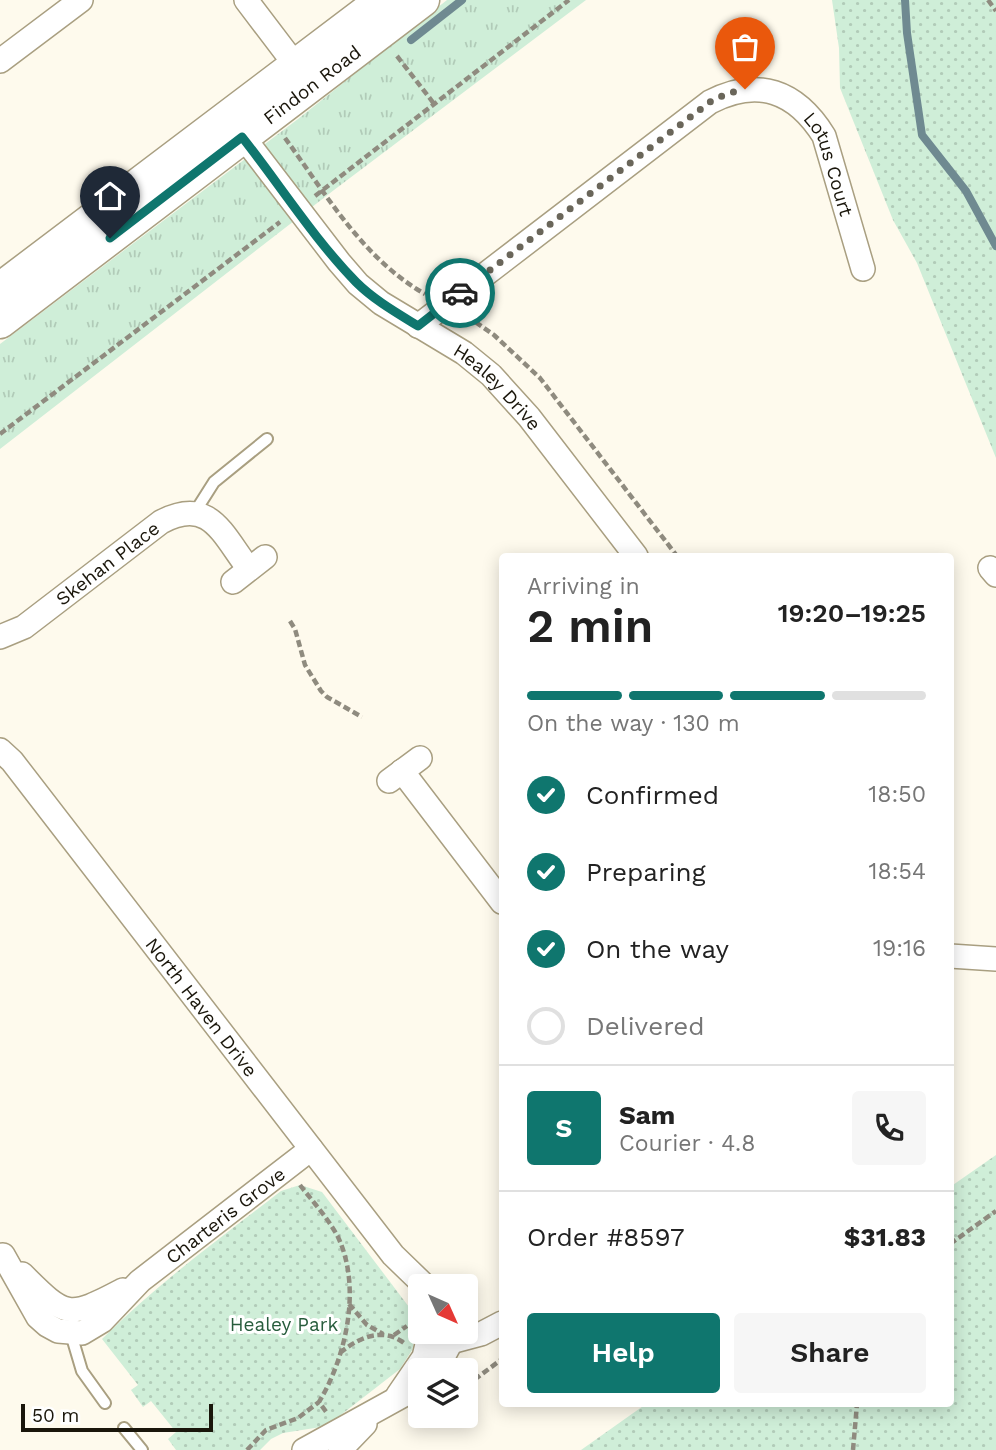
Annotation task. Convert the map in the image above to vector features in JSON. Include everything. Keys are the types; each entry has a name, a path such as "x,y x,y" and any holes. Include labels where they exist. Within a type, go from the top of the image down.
{"main road":[{"name":"Findon Road","path":"303,75 382,0"},
{"name":"Findon Road","path":"0,322 235,127 303,75 423,0"},
{"name":"Findon Road","path":"0,289 235,127"}],"street":[{"path":"0,61 81,0"},
{"path":"246,0 303,75"},
{"name":"Lotus Court","path":"418,326 710,102 745,89 766,90 784,96 800,105 813,119 824,136 863,269"},
{"name":"Healey Drive","path":"235,127 358,284 381,303 464,354 510,395 634,553"},
{"path":"195,512 214,523 249,569"},
{"name":"Skehan Place","path":"0,638 24,627 161,522 173,515 195,512"},
{"name":"Skehan Place","path":"0,657 24,627"},
{"name":"North Haven Drive","path":"0,734 6,755 393,1255 413,1274"},
{"path":"404,770 499,898"},
{"path":"954,956 996,959"},
{"name":"Charteris Grove","path":"1,1253 38,1317 58,1331 82,1333 93,1329 140,1281 311,1149"},
{"name":"Charteris Grove","path":"1,1253 55,1306 66,1310 75,1311 90,1307 140,1281"},
{"name":"North Haven Drive","path":"393,1255 408,1282"},
{"path":"478,1318 499,1313"},
{"path":"478,1334 499,1325"},
{"path":"304,1450 340,1440 388,1404 408,1385"},
{"path":"388,1404 408,1393"}],"lane":[{"path":"195,512 214,482 267,439"},
{"path":"71,1334 82,1371 105,1403"},
{"path":"124,1429 142,1450"}],"path":[{"path":"0,434 435,105 569,0"},
{"path":"988,0 996,11"},
{"path":"394,53 435,105"},
{"path":"290,621 295,629 305,665 321,691 362,718"},
{"path":"247,1450 267,1430 298,1418 319,1402 332,1379 349,1304 346,1259 337,1235 286,1168"},
{"path":"954,1241 996,1212"},
{"path":"349,1304 367,1325 384,1334"},
{"path":"339,1354 360,1340 384,1334 394,1335 423,1358"},
{"path":"478,1377 499,1361"},
{"path":"319,1402 340,1440"},
{"path":"853,1450 857,1407"}],"green space":[{"path":"447,0 586,0 334,190 0,449 0,344 298,119"},
{"path":"832,0 996,0 996,458 917,263 893,220 840,88 839,48"},
{"path":"996,1155 996,1450 581,1450 642,1407 954,1407 954,1184"},
{"name":"Healey Park","path":"300,1185 322,1192 408,1306 408,1344 414,1344 412,1350 400,1369 333,1421 321,1427 283,1433 271,1439 260,1450 176,1450 168,1439 176,1432 151,1401 143,1407 131,1390 138,1385 102,1339 144,1299 281,1191"}],"waterway":[{"path":"411,40 462,0"},
{"path":"905,0 907,33 922,135 966,191 996,246"}],"way so far":[{"path":"460,293 710,102 745,89"}],"route":[{"path":"110,238 242,137 339,262 358,284 381,303 418,326 460,293"}]}
